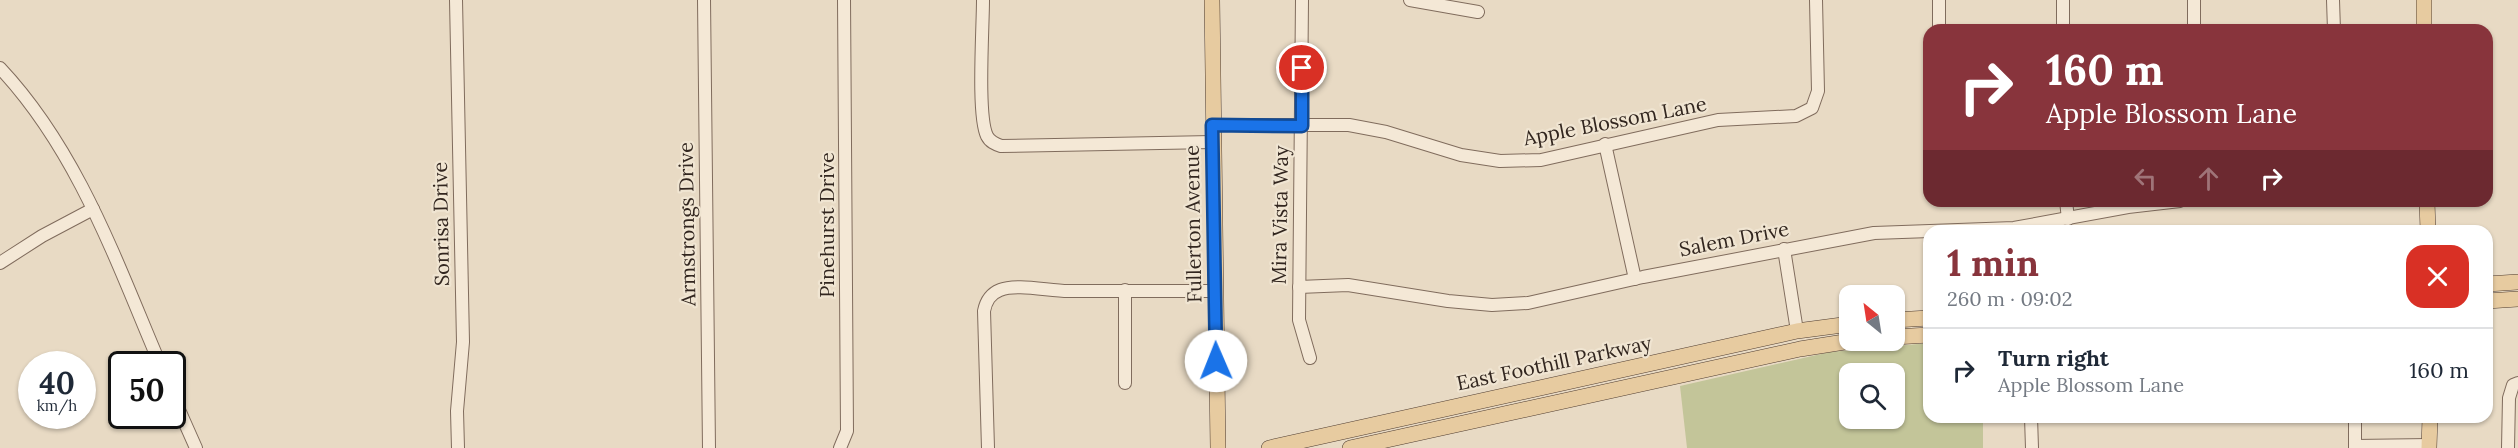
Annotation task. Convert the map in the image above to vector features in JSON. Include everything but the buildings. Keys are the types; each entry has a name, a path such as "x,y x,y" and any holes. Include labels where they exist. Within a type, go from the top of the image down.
{"main road":[{"name":"Fullerton Avenue","path":"1212,0 1212,142 1218,448"},
{"path":"2424,0 2424,24"},
{"path":"2427,207 2428,225"},
{"path":"2493,284 2518,282"},
{"path":"2493,301 2518,299"},
{"path":"1905,319 1923,318"},
{"name":"East Foothill Parkway","path":"1269,448 1797,331 1839,325"},
{"path":"1905,336 1923,335"},
{"name":"East Foothill Parkway","path":"1350,448 1800,349 1839,343"},
{"path":"2429,446 2430,423"}],"street":[{"name":"Sonrisa Drive","path":"456,0 462,342 457,411 458,448"},
{"name":"Armstrongs Drive","path":"704,0 708,448"},
{"name":"Pinehurst Drive","path":"840,448 848,430 844,0"},
{"path":"983,0 983,119 988,139 1001,146 1212,142"},
{"name":"Mira Vista Way","path":"1302,0 1299,320 1310,358"},
{"path":"1410,0 1478,12"},
{"name":"Apple Blossom Lane","path":"1212,125 1349,125 1386,132 1461,155 1500,161 1541,160 1718,120 1796,116 1812,108 1818,91 1816,0"},
{"path":"1939,0 1939,24"},
{"path":"2062,0 2062,24"},
{"path":"2194,0 2194,24"},
{"path":"2333,0 2334,24"},
{"path":"0,68 22,92 59,143 93,209 154,351"},
{"path":"1605,144 1635,279"},
{"path":"2067,207 2068,219"},
{"name":"Salem Drive","path":"2032,225 2128,207"},
{"path":"0,263 42,236 93,209"},
{"name":"Salem Drive","path":"1299,287 1348,285 1448,301 1492,305 1528,303 1784,249 1874,233 1923,231"},
{"path":"1784,249 1797,331"},
{"path":"988,448 984,311 986,302 992,294 1001,289 1012,288 1066,291 1215,291"},
{"path":"1125,290 1125,383"},
{"path":"2508,448 2509,398 2516,384"},
{"path":"2031,423 2032,448"},
{"path":"2355,423 2355,447 2429,446"},
{"path":"186,426 196,448"}],"green space":[{"path":"1923,344 1923,423 1983,423 1983,448 1687,448 1680,386 1830,352 1905,351 1905,345"}],"route":[{"path":"1216,361 1212,125 1302,126 1302,68"}]}
